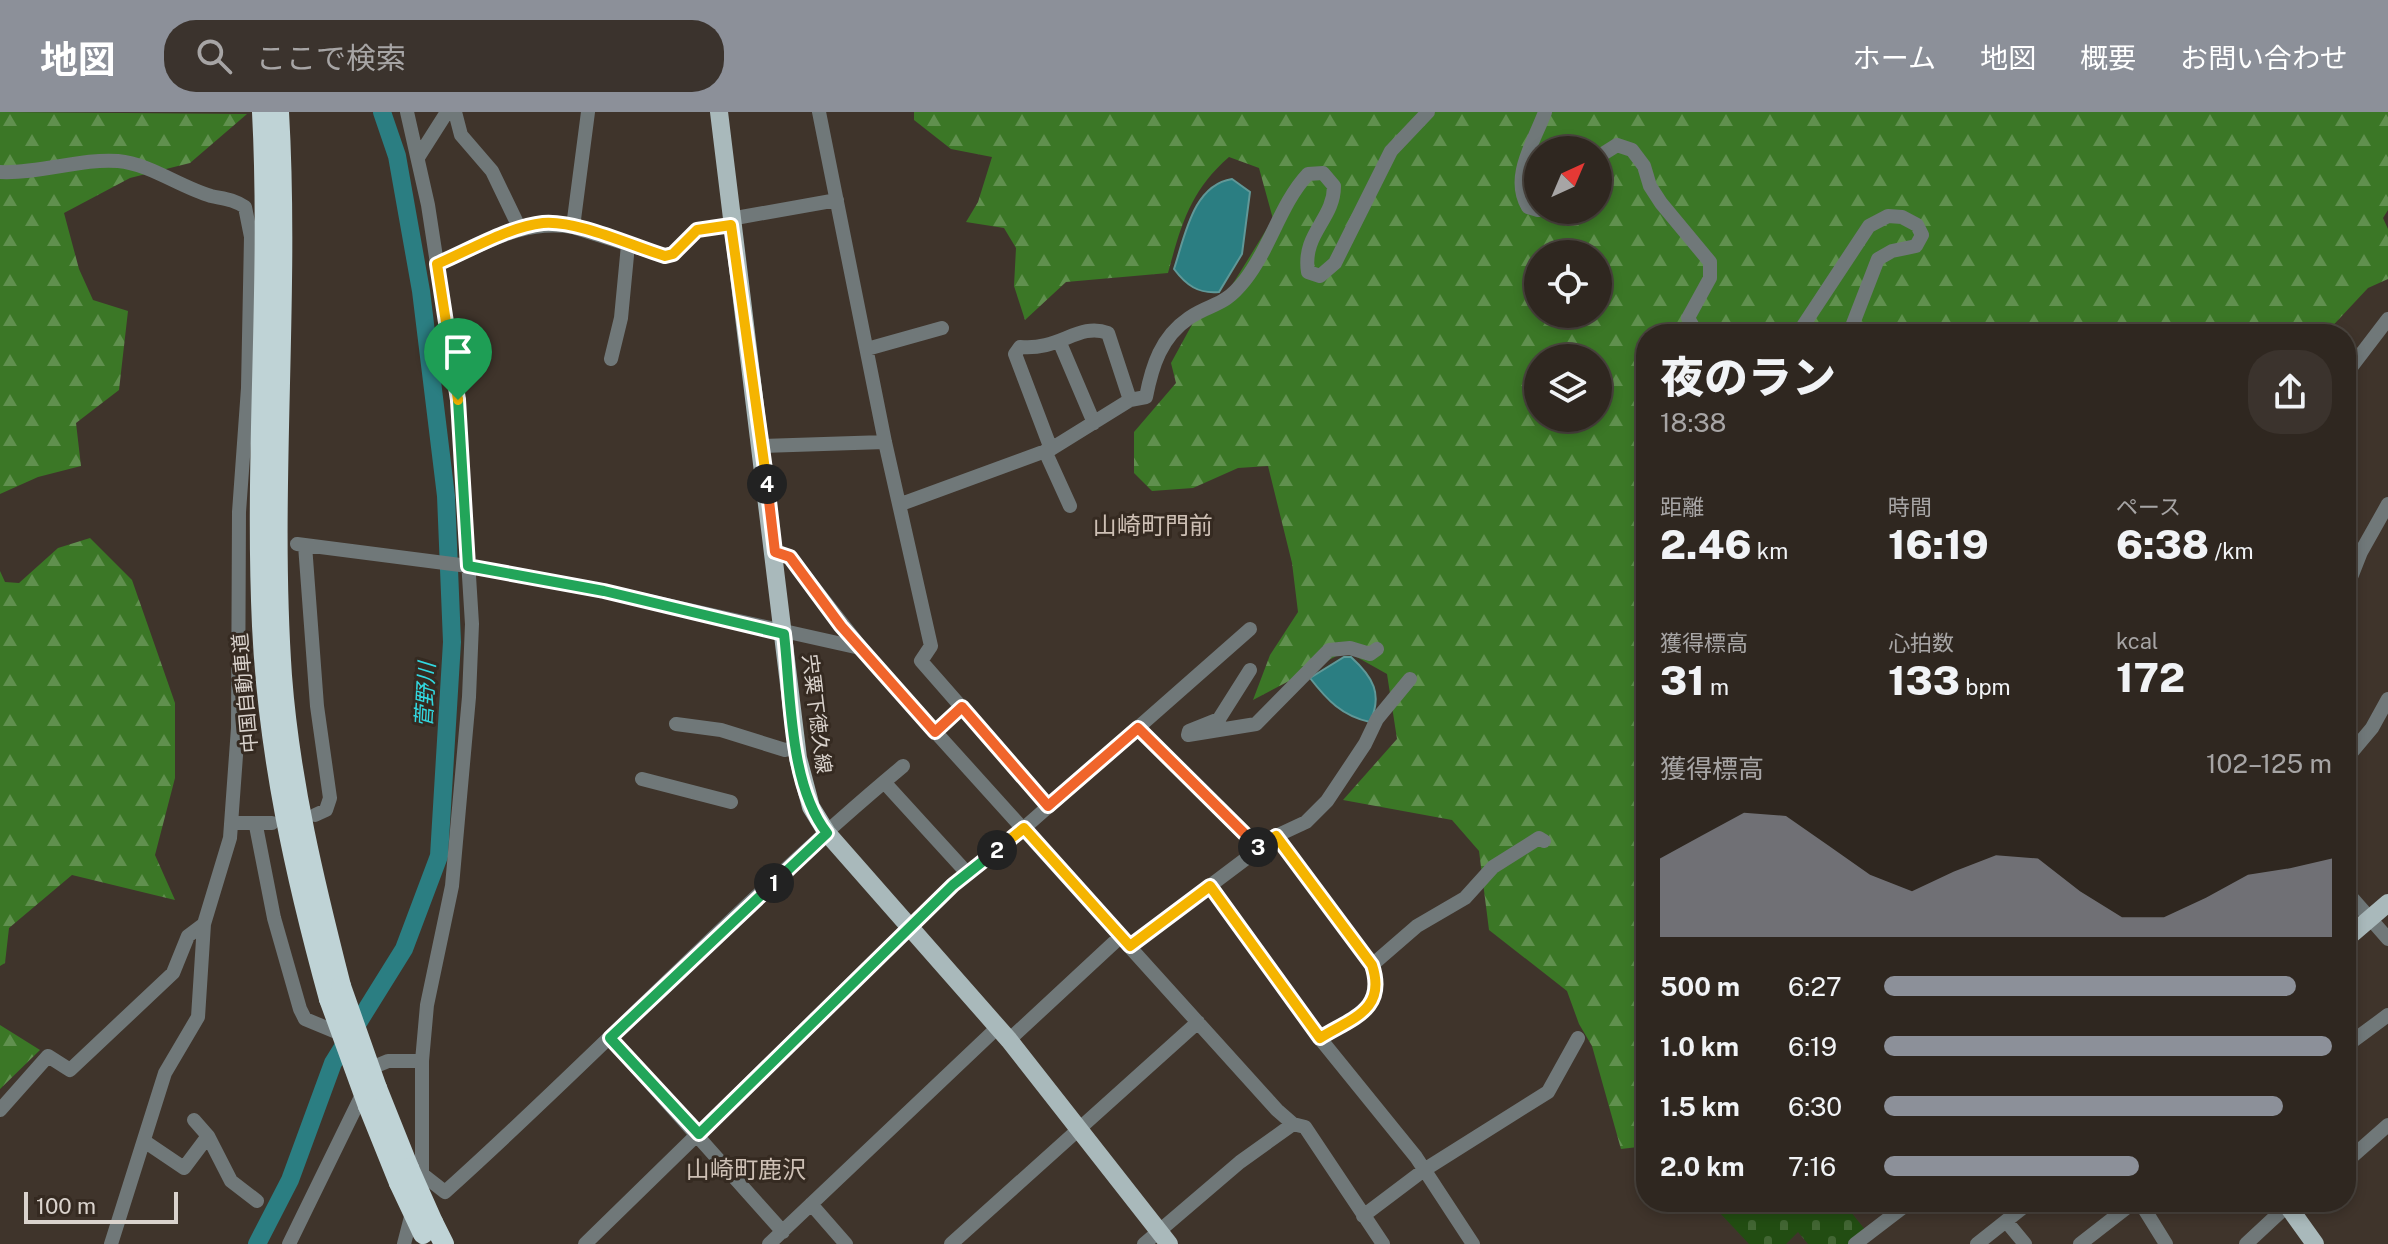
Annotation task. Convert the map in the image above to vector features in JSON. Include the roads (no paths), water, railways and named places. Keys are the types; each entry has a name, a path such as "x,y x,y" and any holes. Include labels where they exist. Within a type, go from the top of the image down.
{"highway":[{"name":"中国自動車道","path":"262,112 266,244 259,525 266,680 292,856 372,1097 410,1175 423,1231 444,1244"},
{"name":"中国自動車道","path":"279,112 282,246 277,527 283,679 296,790 335,992"}],"main road":[{"name":"宍粟下徳久線","path":"719,112 730,222 762,446 797,747 806,793 827,833 1004,1034 1164,1237"},
{"path":"2356,931 2388,903"},
{"path":"2295,1212 2315,1244"}],"street":[{"path":"407,112 419,156 458,400 472,624 466,738 452,886 427,1005 410,1175 445,1192 554,1095 827,833 903,766"},
{"path":"419,156 447,112"},
{"path":"455,112 461,135 492,171 520,229"},
{"path":"573,227 588,112"},
{"path":"819,112 885,442 931,646 921,661 1048,806"},
{"path":"901,504 1048,450 1130,400 1146,397 1154,357 1188,318 1222,304 1244,281 1265,251 1294,189 1308,174 1323,173 1334,186 1334,200 1310,239 1306,256 1308,272 1320,276 1335,263 1391,151 1428,112"},
{"path":"1536,136 1545,112"},
{"path":"1612,148 1617,145 1632,150 1644,166 1650,186 1661,203 1710,262 1710,278 1688,318 1692,324"},
{"path":"0,172 24,173 117,161 210,196 233,199 245,207 251,257 248,388 239,512 247,539 231,823 204,924 198,1017 165,1073 111,1244"},
{"path":"1524,167 1519,180 1519,193 1524,201"},
{"path":"437,264 520,229 545,223 573,227 665,256 673,254 697,230 837,200"},
{"path":"1805,324 1869,226 1888,216 1902,217 1917,225 1922,235 1916,246 1892,251 1878,259 1853,324"},
{"path":"611,359 621,318 628,245"},
{"path":"2356,361 2388,319"},
{"path":"867,349 942,328"},
{"path":"1070,506 1015,354 1020,347 1040,349 1060,343 1087,328 1108,333 1130,400"},
{"path":"1060,343 1094,423"},
{"path":"762,446 885,442"},
{"path":"2356,565 2388,504"},
{"path":"315,815 326,810 330,798 317,706 301,544 468,566 604,591 784,634 860,648"},
{"path":"775,552 790,557 860,648 935,732 1293,1124 1305,1127 1383,1244"},
{"path":"585,1244 657,1170 699,1134 968,874 1250,629"},
{"path":"1250,670 1219,719 1189,731 1188,735 1256,724 1329,650 1350,648 1370,654 1377,649"},
{"path":"769,1244 1004,1034 1125,942 1210,886 1276,836 1306,822 1327,801 1365,744 1377,719 1410,679"},
{"path":"2356,747 2372,728 2388,699"},
{"path":"935,732 962,707"},
{"path":"676,724 721,730 785,750 797,747"},
{"path":"1138,728 1259,849"},
{"path":"642,779 731,802"},
{"path":"884,782 968,874"},
{"path":"231,823 256,826 272,823"},
{"path":"256,826 274,918 300,1009 305,1019 334,1031"},
{"path":"1276,836 1372,965 1377,981 1375,997 1368,1009 1320,1038"},
{"path":"1372,965 1417,926 1465,898 1509,856 1539,838 1544,841"},
{"path":"1210,886 1320,1038 1424,1170 1473,1244"},
{"path":"2356,903 2388,939"},
{"path":"0,1110 48,1056 70,1070 173,973 188,936 204,924"},
{"path":"2356,1039 2388,1015"},
{"path":"951,1244 1198,1022"},
{"path":"610,1038 699,1134 783,1232"},
{"path":"1363,1216 1424,1170 1548,1092 1578,1038"},
{"path":"289,1244 376,1066 388,1061 422,1061"},
{"path":"194,1120 208,1136 231,1181 257,1201"},
{"path":"1144,1244 1164,1237 1293,1124"},
{"path":"2356,1153 2388,1125"},
{"path":"144,1141 184,1168 208,1136"},
{"path":"811,1204 846,1244"},
{"path":"1855,1244 1897,1212"},
{"path":"1977,1244 2017,1212"},
{"path":"2080,1244 2121,1212"},
{"path":"2146,1212 2166,1244"},
{"path":"2246,1244 2283,1212"},
{"path":"2006,1221 2025,1244"},
{"path":"392,1244 423,1231"},
{"path":"404,1244 423,1231"}],"water":[{"path":"1232,179 1250,192 1242,254 1219,292 1205,292 1188,284 1174,269 1199,201 1219,183"},
{"path":"1344,657 1351,657 1359,664 1374,686 1376,703 1370,722 1351,716 1336,706 1310,678"}],"waterway":[{"name":"菅野川","path":"257,1244 290,1180 333,1063 404,949 439,856 452,642 446,496 421,291 397,156 382,112"}],"district":[{"name":"山崎町門前","path":"1153,525"},
{"name":"山崎町鹿沢","path":"746,1169"}]}
